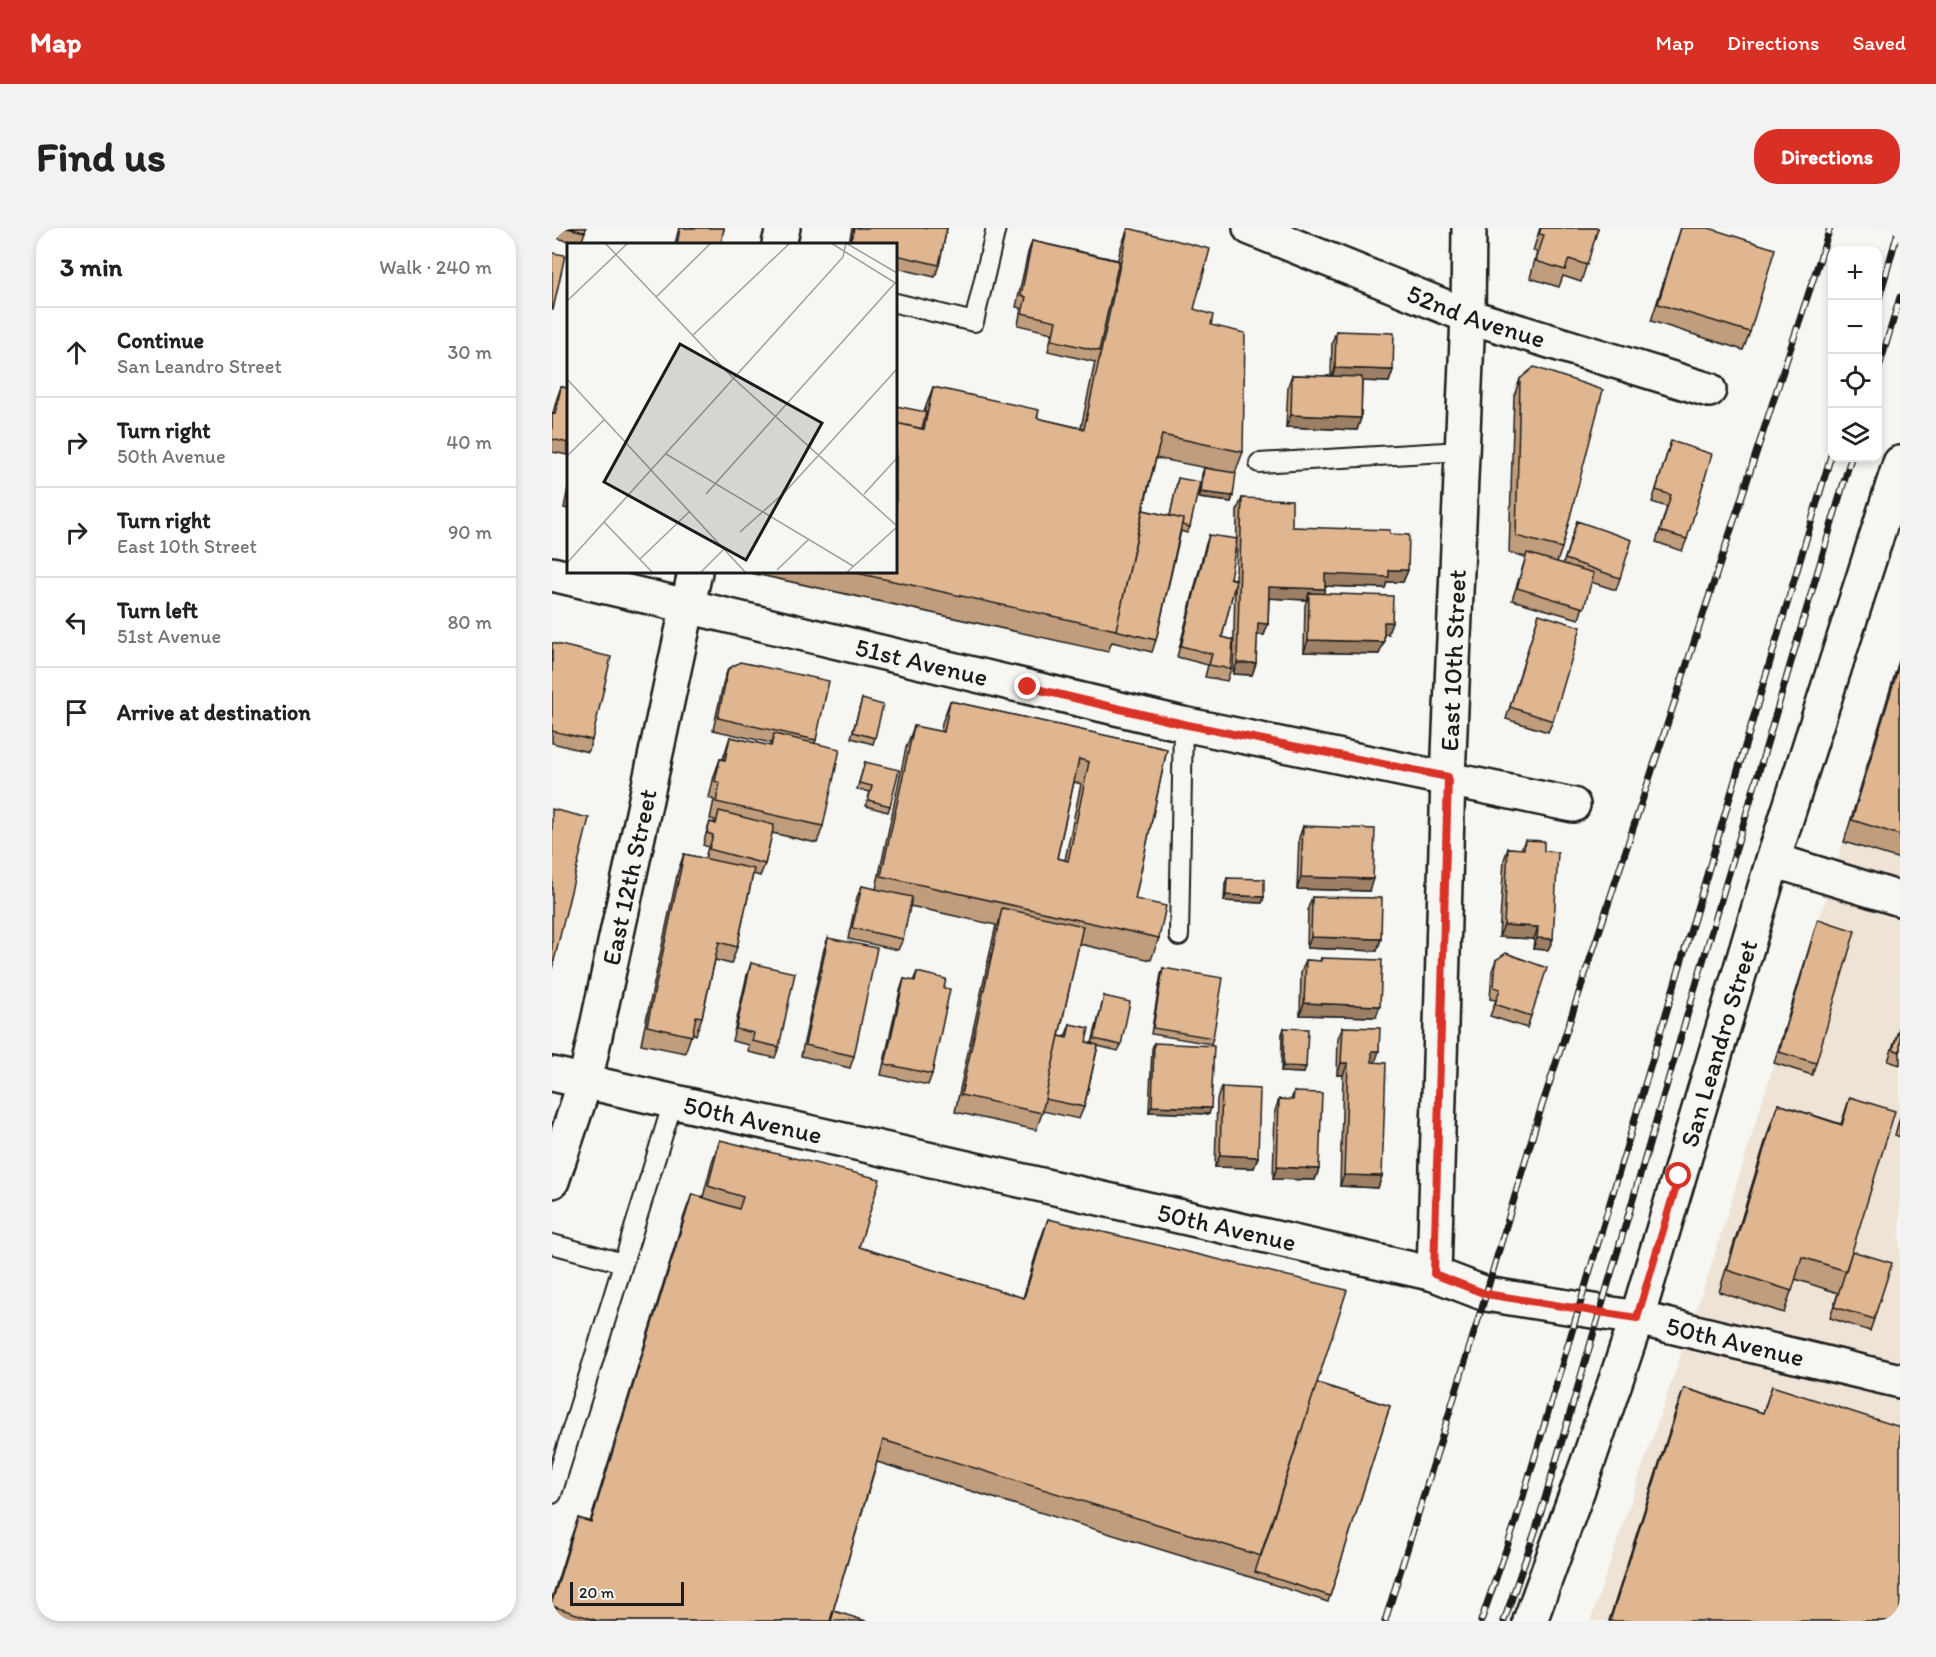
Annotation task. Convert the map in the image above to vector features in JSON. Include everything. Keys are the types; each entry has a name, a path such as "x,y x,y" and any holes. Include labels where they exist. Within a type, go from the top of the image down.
{"street":[{"path":"778,243 783,228"},
{"name":"52nd Avenue","path":"1250,228 1468,316 1709,390"},
{"name":"East 10th Street","path":"1434,1274 1448,777 1470,228"},
{"name":"San Leandro Street","path":"1530,1621 1637,1318 1773,860 1900,463"},
{"name":"East 12th Street","path":"552,1181 585,1082 695,573"},
{"name":"51st Avenue","path":"552,574 1183,724 1573,804"},
{"path":"1773,860 1900,899"},
{"name":"50th Avenue","path":"552,1074 1434,1274 1486,1294 1637,1318 1900,1381"}],"lane":[{"path":"897,303 974,321 996,228"},
{"path":"1259,463 1462,451"},
{"path":"1179,936 1183,724"},
{"path":"552,1494 673,1102"},
{"path":"552,1244 623,1263"}],"shaded area":[{"path":"1900,661 1900,1621 1590,1621 1709,1272"}],"building":[{"path":"567,228 586,228 585,232"},
{"path":"680,228 724,228 721,243 677,243"},
{"path":"854,228 947,228 939,265 897,255 897,243 850,243"},
{"path":"1128,228 1210,249 1194,309 1213,315 1211,325 1245,333 1243,452 1162,435 1145,499 1116,630 857,573 897,573 897,423 924,429 933,387 1039,410 1037,418 1084,429"},
{"path":"1541,228 1598,228 1587,265 1569,259 1565,270 1536,261 1544,235 1539,234"},
{"path":"1681,228 1709,228 1775,249 1750,332 1658,304"},
{"path":"1032,241 1119,261 1099,351 1052,340 1056,321 1022,313 1026,297 1021,295"},
{"path":"552,253 565,255 553,310 552,310"},
{"path":"1336,331 1394,333 1393,370 1335,368"},
{"path":"1534,367 1603,390 1562,548 1516,536 1520,379"},
{"path":"1292,375 1362,377 1361,418 1291,415"},
{"path":"561,387 567,388 567,443 552,439 552,413 555,414"},
{"path":"897,406 926,412 922,429 897,423"},
{"path":"1671,441 1712,454 1687,539 1660,531 1671,495 1656,490"},
{"path":"1204,468 1236,473 1233,496 1201,492"},
{"path":"1178,478 1200,482 1190,527 1182,525 1183,519 1170,516"},
{"path":"1242,498 1292,500 1292,527 1390,530 1390,534 1409,535 1408,570 1389,570 1389,577 1325,574 1325,589 1269,587 1268,624 1258,623 1256,663 1237,663"},
{"path":"1143,510 1183,519 1156,640 1115,630"},
{"path":"1577,521 1632,540 1620,578 1565,559"},
{"path":"1209,535 1237,539 1230,578 1236,580 1222,637 1233,640 1231,669 1209,665 1212,654 1181,646"},
{"path":"1527,553 1594,573 1584,608 1517,588"},
{"path":"1309,593 1393,596 1392,622 1384,622 1384,642 1308,640"},
{"path":"1539,614 1581,627 1553,721 1510,707"},
{"path":"552,643 611,657 592,740 552,731"},
{"path":"740,662 829,681 816,740 718,718 728,669"},
{"path":"1900,662 1900,835 1852,820"},
{"path":"862,699 883,705 875,738 853,732"},
{"path":"950,701 1167,749 1135,899 1166,906 1159,938 881,876 914,726 944,732","holes":["1079,759 1089,762 1068,861 1057,858"]},
{"path":"774,734 840,749 823,826 716,802 720,783 715,781 720,759 725,760 730,737 771,746"},
{"path":"865,762 899,770 890,806 868,800 872,786 859,783"},
{"path":"552,809 589,818 552,969"},
{"path":"719,811 774,825 765,864 709,849 713,835 707,833 710,822 716,824"},
{"path":"1303,826 1375,829 1373,879 1301,877"},
{"path":"1525,840 1544,841 1544,851 1558,852 1553,939 1537,938 1538,927 1504,925 1508,848 1524,849"},
{"path":"684,854 754,869 737,947 719,942 702,1017 696,1016 692,1036 647,1026"},
{"path":"1227,878 1264,879 1264,897 1226,895"},
{"path":"862,886 912,897 903,939 852,928"},
{"path":"1312,897 1382,898 1381,939 1311,937"},
{"path":"1002,908 1083,926 1042,1113 961,1095"},
{"path":"1818,919 1855,931 1816,1063 1779,1052"},
{"path":"828,938 877,948 854,1056 805,1045"},
{"path":"1506,953 1547,968 1531,1016 1495,1004 1500,989 1494,987 1496,960"},
{"path":"1321,958 1382,960 1380,1006 1304,1003 1306,960 1321,961"},
{"path":"751,963 795,973 779,1047 752,1041 754,1033 736,1029"},
{"path":"1163,968 1223,978 1213,1038 1153,1028"},
{"path":"917,972 946,979 944,988 950,989 932,1074 885,1064 904,979 915,981"},
{"path":"1104,996 1130,1002 1121,1045 1094,1039"},
{"path":"1070,1024 1089,1028 1086,1042 1098,1045 1084,1107 1045,1099 1059,1036 1067,1038"},
{"path":"1900,1026 1900,1052 1893,1049"},
{"path":"1343,1027 1380,1028 1379,1051 1372,1051 1372,1062 1386,1063 1382,1176 1344,1175 1348,1063 1341,1063"},
{"path":"1284,1028 1308,1029 1306,1067 1283,1066"},
{"path":"1154,1043 1214,1046 1211,1108 1152,1106"},
{"path":"1222,1087 1260,1089 1258,1157 1220,1155"},
{"path":"1294,1092 1322,1093 1319,1169 1277,1167 1279,1099 1293,1100"},
{"path":"1850,1097 1895,1111 1846,1271 1802,1257 1792,1291 1727,1270 1778,1104 1842,1125"},
{"path":"720,1140 880,1179 859,1247 1024,1298 1048,1219 1347,1290 1261,1556 883,1440 830,1621 598,1621 552,1606 578,1518 591,1522 692,1194 739,1209 743,1197 708,1186"},
{"path":"1852,1251 1892,1263 1874,1319 1834,1307"},
{"path":"1317,1383 1390,1406 1330,1596 1255,1572"},
{"path":"1772,1386 1900,1427 1900,1621 1610,1621 1684,1388 1763,1413"},
{"path":"834,1611 866,1621 831,1621"}],"railway":[{"path":"1385,1621 1537,1121 1830,228"},
{"path":"1879,300 1899,228"},
{"path":"1882,358 1900,297"},
{"path":"1481,1621 1515,1524 1829,462"},
{"path":"1504,1621 1536,1529 1850,462"}],"route":[{"path":"1028,687 1183,724 1448,777 1434,1274 1486,1294 1637,1318 1679,1176"}]}
